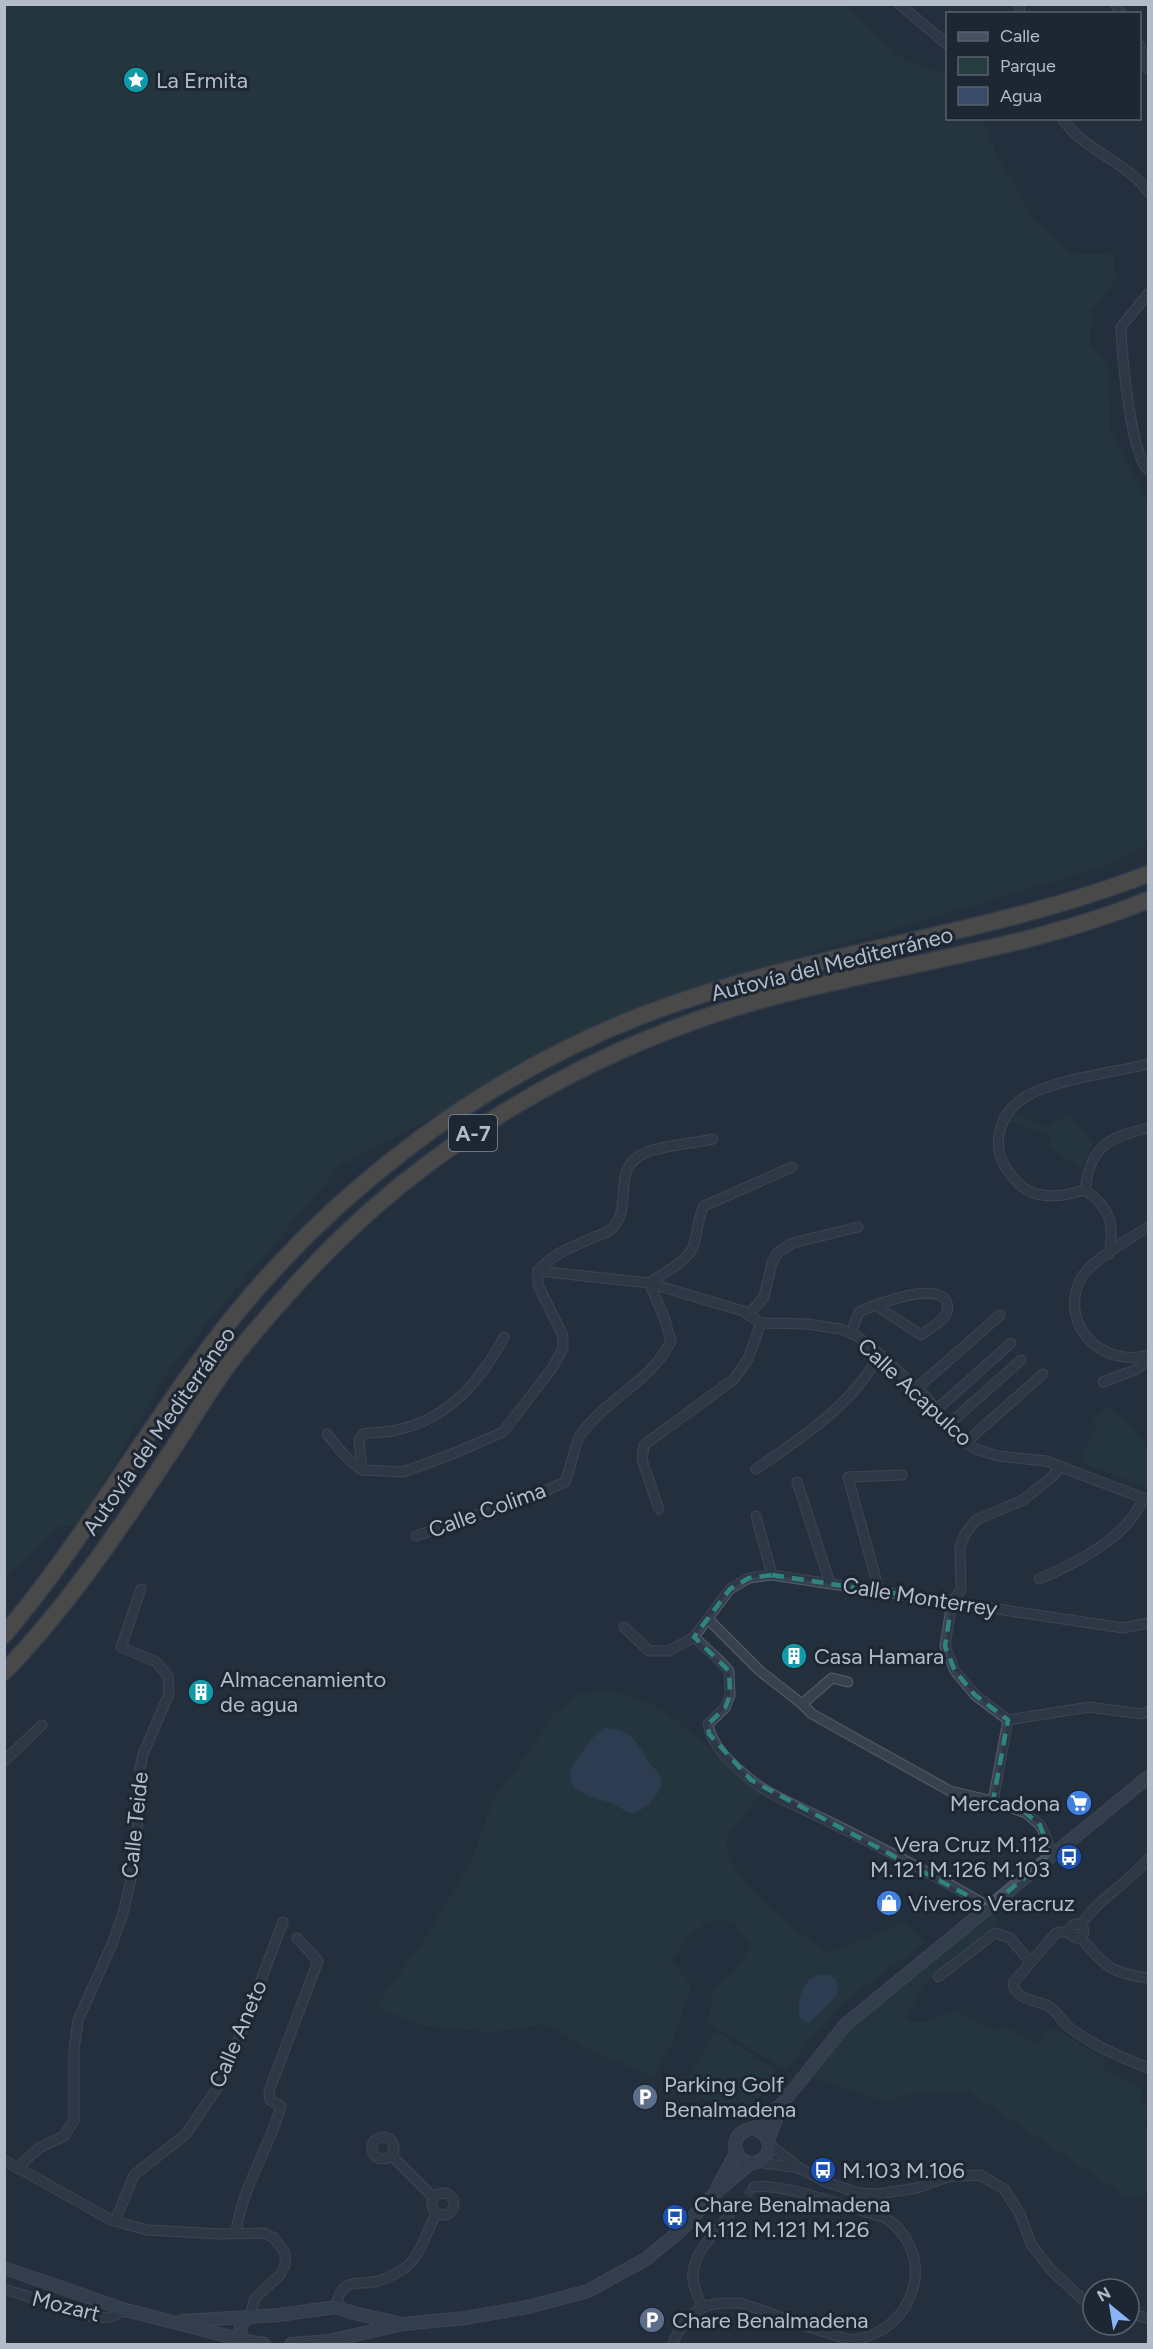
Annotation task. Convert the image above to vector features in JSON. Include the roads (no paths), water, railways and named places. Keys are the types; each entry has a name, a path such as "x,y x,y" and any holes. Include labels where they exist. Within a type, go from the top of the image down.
{"highway":[{"name":"Autovía del Mediterráneo","path":"4,1635 70,1551 211,1346 298,1244 375,1172 470,1105 524,1072 591,1039 642,1016 706,993 775,974 984,925 1059,904 1149,874"},
{"name":"Autovía del Mediterráneo","path":"4,1672 68,1600 146,1490 233,1358 306,1274 352,1228 395,1192 489,1123 574,1074 626,1048 705,1018 817,986 956,957 1060,930 1149,900"}],"main road":[{"path":"712,2196 736,2151 738,2137 747,2130 753,2129 782,2104 844,2025 1149,1777"},
{"path":"291,2344 328,2341 403,2324 465,2318 528,2307 588,2290 646,2259 681,2230 712,2196 754,2163 764,2158 768,2152 769,2142 782,2104"},
{"path":"753,2129 765,2134 769,2142"},
{"path":"736,2151 742,2159 754,2163"},
{"path":"4,2268 126,2310 244,2342 264,2344"},
{"path":"175,2322 342,2310 403,2324"},
{"path":"342,2310 348,2329 345,2337"},
{"path":"244,2342 239,2334 240,2326 248,2317"}],"street":[{"path":"899,4 946,43"},
{"path":"1141,49 1149,69"},
{"path":"1063,120 1071,133 1124,167 1149,192"},
{"path":"1149,294 1121,327 1123,374 1138,447 1145,467 1149,470"},
{"path":"1085,1190 1065,1196 1048,1196 1030,1192 1006,1169 999,1155 996,1140 1000,1126 1010,1111 1024,1098 1042,1088 1149,1065"},
{"path":"1085,1190 1088,1170 1106,1142 1149,1128"},
{"path":"327,1434 345,1456 362,1470 403,1472 503,1432 554,1367 563,1348 562,1336 538,1285 538,1271 551,1257 608,1231 616,1222 622,1210 624,1173 633,1161 649,1152 713,1139"},
{"path":"649,1282 677,1264 692,1249 698,1218 704,1206 792,1167"},
{"path":"1085,1190 1103,1204 1108,1215 1112,1239 1109,1254"},
{"path":"748,1315 764,1297 772,1263 778,1252 793,1243 858,1227"},
{"path":"1149,1227 1109,1254 1080,1279 1074,1308 1079,1322 1092,1343 1101,1350 1125,1358 1149,1355"},
{"name":"Calle Acapulco","path":"538,1271 649,1282 743,1311 762,1323 807,1324 841,1329 851,1333 879,1354 917,1388 957,1437 975,1449 998,1456 1046,1461 1146,1499"},
{"name":"Calle Colima","path":"416,1536 543,1492 565,1482 572,1466 579,1435 604,1409 663,1358 671,1341 664,1317 649,1282"},
{"path":"851,1333 859,1312 875,1305 915,1294 938,1293 944,1297 948,1305 948,1312 942,1320 921,1335 875,1305"},
{"path":"917,1388 1000,1316"},
{"path":"659,1509 642,1460 644,1445 734,1379 748,1359 762,1323"},
{"path":"362,1470 359,1440 363,1434 390,1431 428,1420 448,1407 489,1366 504,1337"},
{"path":"936,1410 1011,1343"},
{"path":"756,1468 788,1447 854,1391 871,1371 879,1354"},
{"path":"948,1425 1021,1360"},
{"path":"1103,1382 1135,1370 1149,1360"},
{"path":"965,1443 1043,1374"},
{"path":"1060,1467 1052,1477 1023,1500 976,1520 964,1533 960,1547 961,1590 952,1602 945,1646 955,1671 975,1695 1008,1719 1089,1707 1141,1714 1149,1711"},
{"path":"879,1590 848,1477 902,1475"},
{"path":"797,1482 830,1583"},
{"path":"1039,1579 1069,1567 1110,1538 1131,1519 1146,1499"},
{"path":"756,1515 772,1575"},
{"name":"Calle Monterrey","path":"694,1637 730,1589 748,1578 772,1575 1123,1628 1149,1623"},
{"name":"Calle Teide","path":"17,2168 39,2148 64,2136 74,2120 74,2051 78,2020 113,1942 124,1910 136,1856 140,1768 143,1754 169,1694 168,1676 156,1662 121,1647 141,1589"},
{"path":"708,1619 760,1671 812,1714 950,1791 993,1801 1026,1813 1040,1825 1047,1839 1051,1856"},
{"path":"624,1627 649,1651 669,1651 694,1637 729,1671 730,1695 725,1708 708,1724 709,1734 751,1780 777,1797 947,1882 989,1907"},
{"path":"802,1704 832,1678 848,1682"},
{"path":"993,1801 1008,1719"},
{"path":"4,1761 42,1725"},
{"path":"1081,1925 1090,1911 1134,1875 1149,1859"},
{"name":"Calle Aneto","path":"115,2221 134,2175 186,2134 224,2078 283,1922"},
{"path":"1081,1925 1075,1924 1070,1931 1056,1933 1013,1983 1013,1987 1022,1997 1047,2005 1056,2011 1070,2028 1107,2051 1149,2068"},
{"path":"1080,1937 1084,1931 1081,1925"},
{"path":"1070,1931 1073,1937 1080,1937 1099,1959 1121,1974 1149,1978"},
{"path":"938,1977 995,1933 1010,1938 1030,1962"},
{"path":"236,2233 248,2192 281,2106 270,2100 269,2091 318,1961 297,1938"},
{"path":"769,2142 801,2169 826,2182 859,2193 878,2194 917,2188 947,2176 980,2175 1004,2189 1020,2214 1031,2244 1051,2270 1081,2298"},
{"path":"392,2156 434,2198"},
{"path":"4,2160 115,2221 147,2230 264,2234 274,2238 285,2253 285,2265 280,2276 255,2298 248,2317"},
{"path":"754,2163 801,2169"},
{"path":"674,2344 682,2327 702,2308 740,2303 852,2341 883,2331 907,2308 916,2279 913,2256 904,2233 896,2224 884,2217 797,2192 765,2185 754,2187"},
{"path":"440,2193 446,2193 453,2201 453,2208 448,2213 438,2213 433,2208 434,2198 440,2193"},
{"path":"855,2209 859,2193"},
{"path":"342,2310 341,2290 350,2284 380,2281 405,2268 417,2253 429,2225 438,2213"},
{"path":"702,2308 692,2273 698,2255 729,2216"},
{"name":"Mozart","path":"4,2289 96,2318 110,2317 126,2310"}],"water":[{"path":"604,1728 622,1731 634,1739 660,1776 659,1791 639,1811 628,1812 612,1803 584,1794 571,1783 570,1773 575,1762 590,1741"},
{"path":"821,1975 829,1975 835,1979 839,1990 830,2003 806,2023 800,2018 800,1997 809,1980"}],"tunnel":[{"path":"729,2216 754,2187"}],"place":[{"name":"La Ermita","path":"136,80"},
{"name":"Casa Hamara","path":"794,1656"},
{"name":"Almacenamiento de agua","path":"201,1692"},
{"name":"Mercadona","path":"1079,1803"},
{"name":"Vera Cruz M.112 M.121 M.126 M.103","path":"1069,1857"},
{"name":"Viveros Veracruz","path":"889,1903"},
{"name":"Parking Golf Benalmadena","path":"645,2097"},
{"name":"M.103 M.106","path":"823,2170"},
{"name":"Chare Benalmadena M.112 M.121 M.126","path":"675,2217"},
{"name":"Chare Benalmadena","path":"652,2320"}]}
